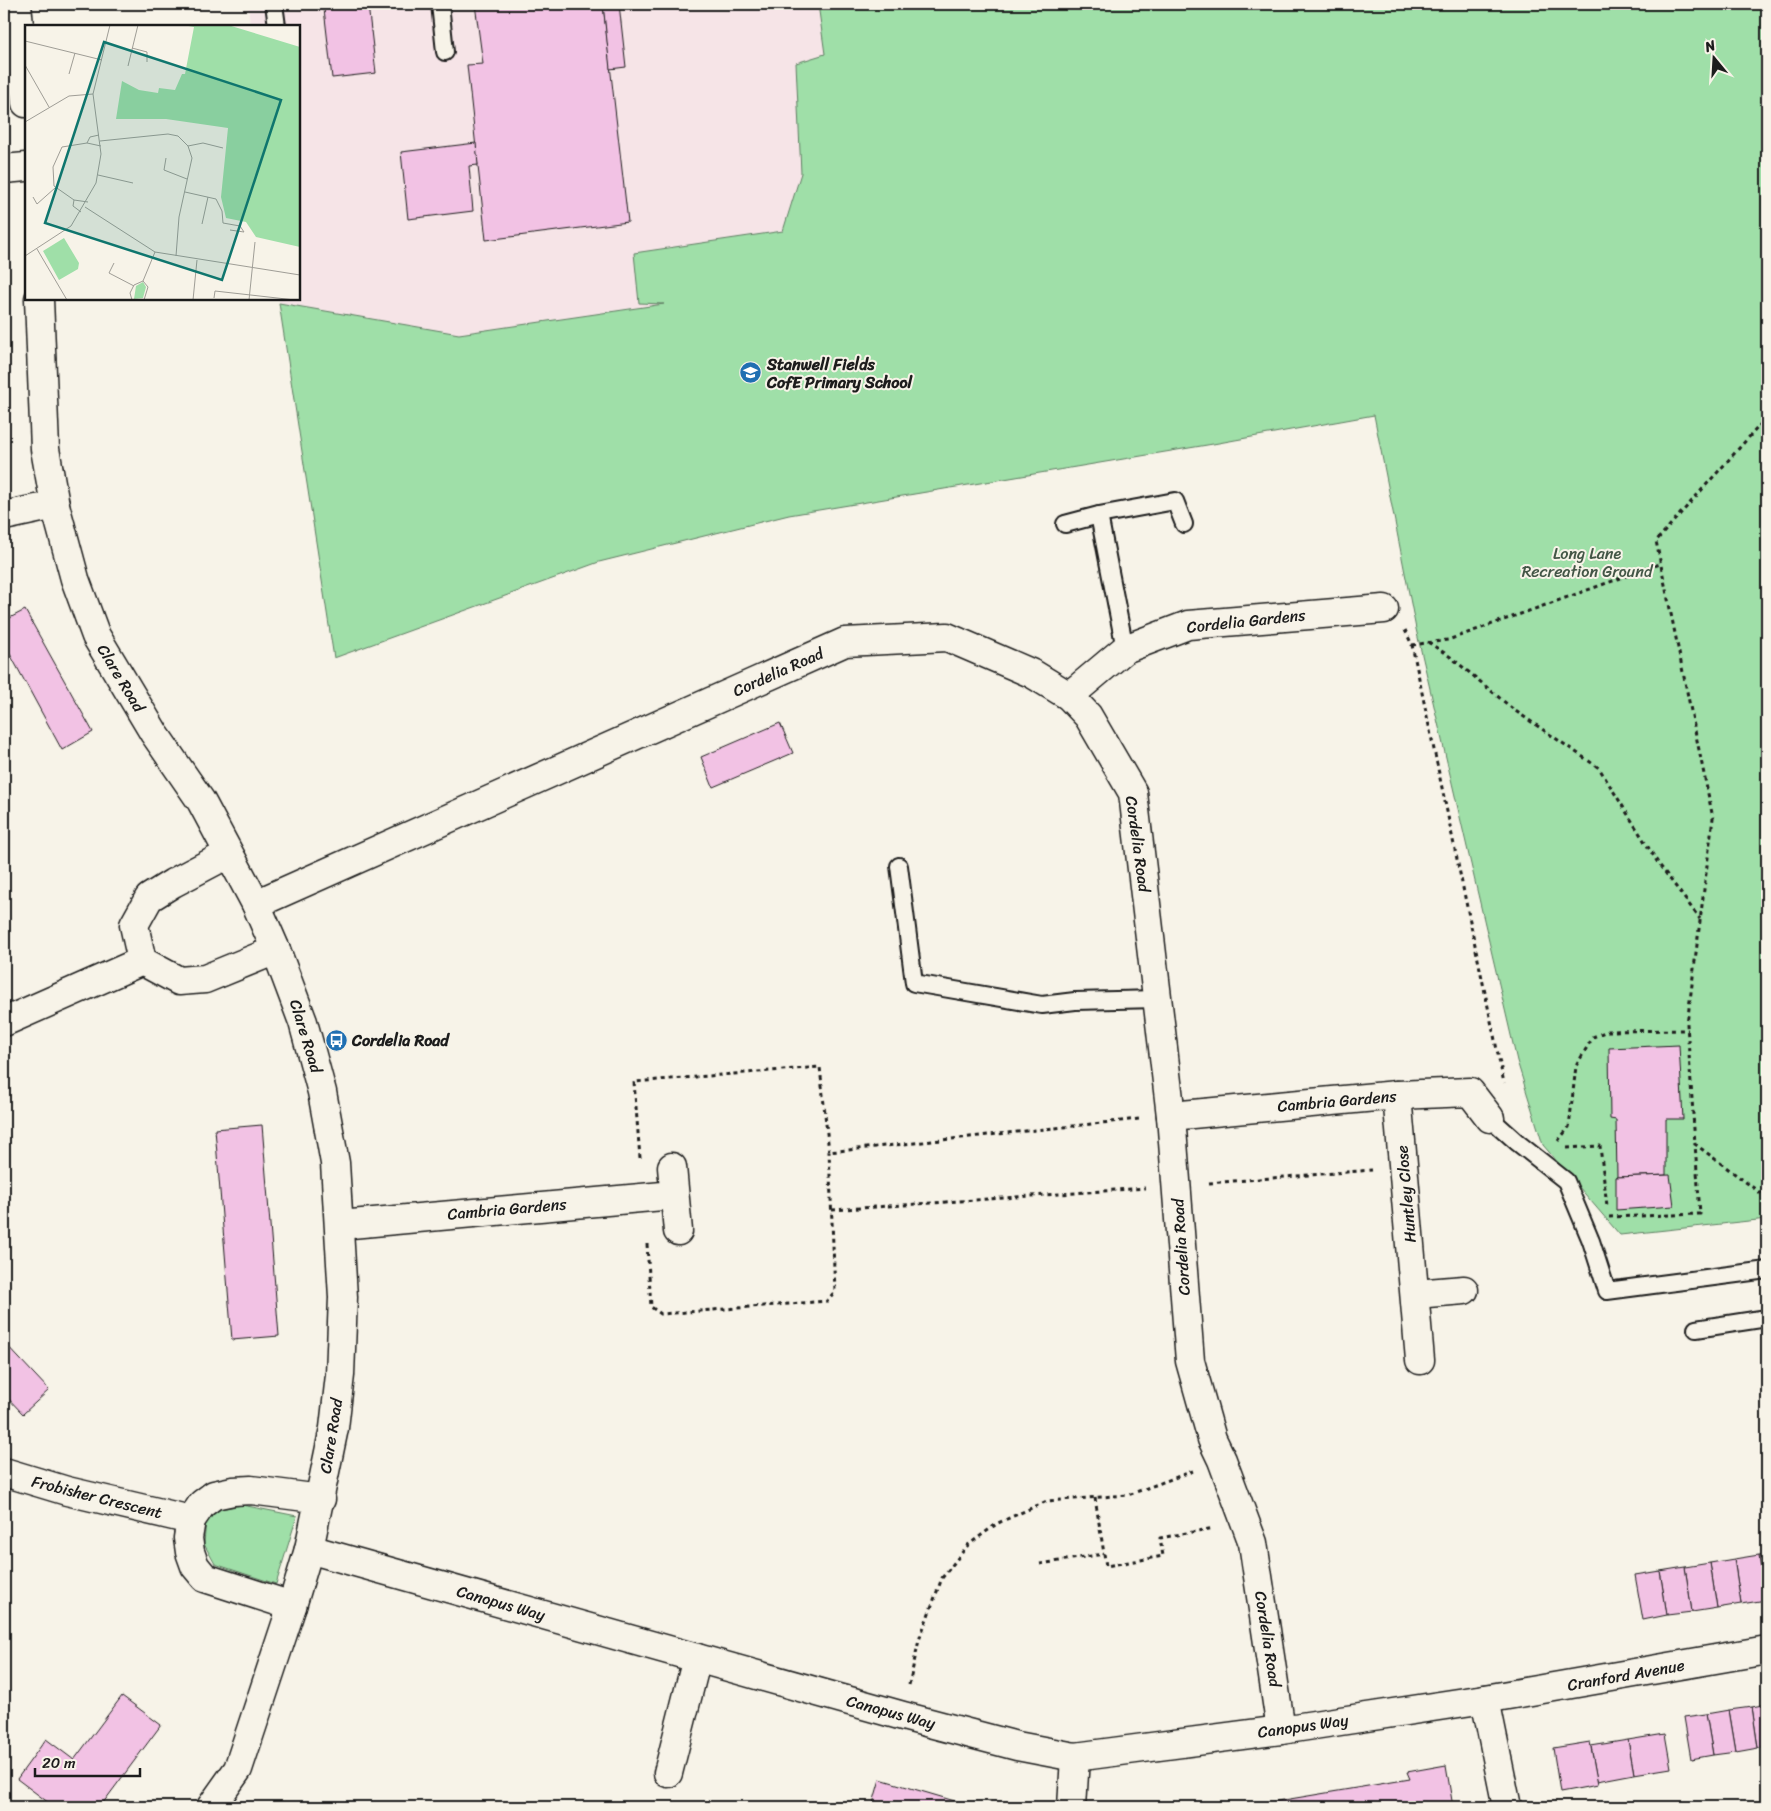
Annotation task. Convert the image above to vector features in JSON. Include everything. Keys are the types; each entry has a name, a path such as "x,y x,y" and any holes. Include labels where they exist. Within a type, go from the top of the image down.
{"street":[{"path":"17,4 25,92"},
{"path":"4,169 25,167"},
{"name":"Clare Road","path":"38,300 46,449 55,505 75,579 96,636 154,733 201,801 256,904 276,950 303,1022 322,1092 335,1163 344,1297 340,1375 334,1428 309,1549 292,1606 238,1769 211,1807"},
{"path":"4,516 55,505"},
{"name":"Cordelia Gardens","path":"1069,696 1125,649 1188,625 1384,609"},
{"name":"Cordelia Road","path":"256,904 845,642 947,637 1033,674 1069,696 1088,716 1133,793 1171,1116 1190,1361 1212,1439 1222,1460 1253,1543 1281,1730"},
{"path":"142,962 134,925 149,898 174,882 228,854"},
{"path":"142,962 179,981 206,979 276,950"},
{"path":"4,1022 142,962"},
{"name":"Cambria Gardens","path":"1171,1116 1397,1094 1470,1092 1490,1118"},
{"name":"Huntley Close","path":"1397,1094 1420,1360"},
{"path":"672,1167 678,1231"},
{"name":"Cambria Gardens","path":"340,1225 674,1195"},
{"path":"1415,1294 1464,1290"},
{"name":"Frobisher Crescent","path":"4,1472 67,1491 191,1520"},
{"path":"292,1606 205,1578 195,1566 190,1552 188,1538 191,1520 202,1504 214,1495 233,1491 251,1490 320,1499"},
{"name":"Canopus Way","path":"309,1549 903,1716 1017,1746 1075,1758 1281,1730 1485,1699"},
{"name":"Cranford Avenue","path":"1485,1699 1767,1650"},
{"path":"668,1773 696,1658"},
{"path":"1485,1699 1507,1807"},
{"path":"1072,1807 1075,1758"}],"lane":[{"path":"274,4 277,25"},
{"path":"440,4 445,52"},
{"path":"1065,524 1099,515 1175,501 1184,524"},
{"path":"1099,515 1125,649"},
{"path":"899,866 914,983 1042,1005 1157,999"},
{"path":"1490,1118 1566,1181 1591,1241 1607,1291 1767,1270"},
{"path":"1696,1329 1767,1318"}],"path":[{"path":"1600,1146 1608,1217 1700,1214 1688,1030 1713,818 1656,541 1767,417"},
{"path":"1412,645 1448,640 1660,564"},
{"path":"1384,609 1404,628 1412,645 1506,1092"},
{"path":"1428,642 1452,658 1514,710 1600,768 1658,863 1700,920"},
{"path":"1557,1142 1570,1127 1576,1066 1593,1036 1607,1032 1688,1030"},
{"path":"820,1067 829,1152 835,1291 828,1301 661,1314 651,1307 644,1197 634,1082 820,1067"},
{"path":"829,1152 1171,1116"},
{"path":"1695,1144 1767,1198"},
{"path":"832,1210 1404,1167"},
{"path":"903,1716 919,1640 942,1578 968,1545 998,1523 1047,1501 1128,1495 1222,1460"},
{"path":"1096,1498 1106,1566 1163,1556 1160,1538 1244,1523"},
{"path":"1040,1564 1104,1554"}],"shaded area":[{"name":"Stanwell Fields CofE Primary School","path":"248,4 1205,4 1213,444 789,515 599,562 334,658 279,300 300,300 300,25 250,25"}],"green space":[{"name":"Long Lane Recreation Ground","path":"818,4 1767,4 1767,1219 1620,1235 1543,1145 1517,1061 1416,629 1374,415 789,515 599,562 334,658 279,303 459,334 664,304 639,303 634,253 783,231 801,173 796,63 825,54"},
{"path":"242,1505 297,1516 276,1584 215,1564 204,1544 206,1520 221,1509"}],"building":[{"path":"475,4 603,4 628,222 486,240 467,65 483,64"},
{"path":"603,4 619,4 626,67 610,69"},
{"path":"368,5 376,73 332,78 324,9"},
{"path":"476,143 478,165 469,166 473,211 408,219 401,152"},
{"path":"25,610 93,732 62,750 4,643 4,621"},
{"path":"780,723 793,753 713,787 701,757"},
{"path":"1679,1045 1683,1119 1666,1119 1666,1175 1617,1177 1616,1120 1610,1119 1609,1048"},
{"path":"262,1125 279,1336 232,1340 215,1129"},
{"path":"1670,1175 1674,1206 1616,1210 1616,1177"},
{"path":"4,1268 8,1319 4,1319"},
{"path":"4,1342 49,1390 23,1414 4,1394"},
{"path":"1767,1554 1767,1600 1766,1600 1759,1555"},
{"path":"1759,1555 1766,1600 1741,1604 1734,1559"},
{"path":"1734,1559 1741,1604 1717,1608 1710,1563"},
{"path":"1710,1563 1717,1608 1692,1612 1685,1567"},
{"path":"1685,1567 1692,1612 1667,1615 1660,1571"},
{"path":"1660,1571 1667,1615 1643,1620 1635,1575"},
{"path":"122,1696 161,1725 100,1807 46,1807 49,1803 17,1779 46,1739 74,1760"},
{"path":"1767,1704 1767,1747 1758,1748 1752,1707"},
{"path":"1752,1707 1758,1748 1736,1752 1729,1710"},
{"path":"1729,1710 1736,1752 1713,1755 1706,1714"},
{"path":"1706,1714 1713,1755 1691,1759 1684,1717"},
{"path":"1665,1734 1671,1768 1634,1774 1628,1740"},
{"path":"1628,1740 1634,1774 1597,1781 1591,1746"},
{"path":"1590,1742 1598,1785 1560,1792 1553,1748"},
{"path":"1446,1765 1453,1807 1242,1807 1410,1779 1407,1772"},
{"path":"880,1779 975,1807 872,1807"},
{"path":"989,1803 1004,1807 988,1807"}],"place":[{"name":"Stanwell Fields CofE Primary School","path":"751,373"},
{"name":"Cordelia Road","path":"336,1040"}]}
